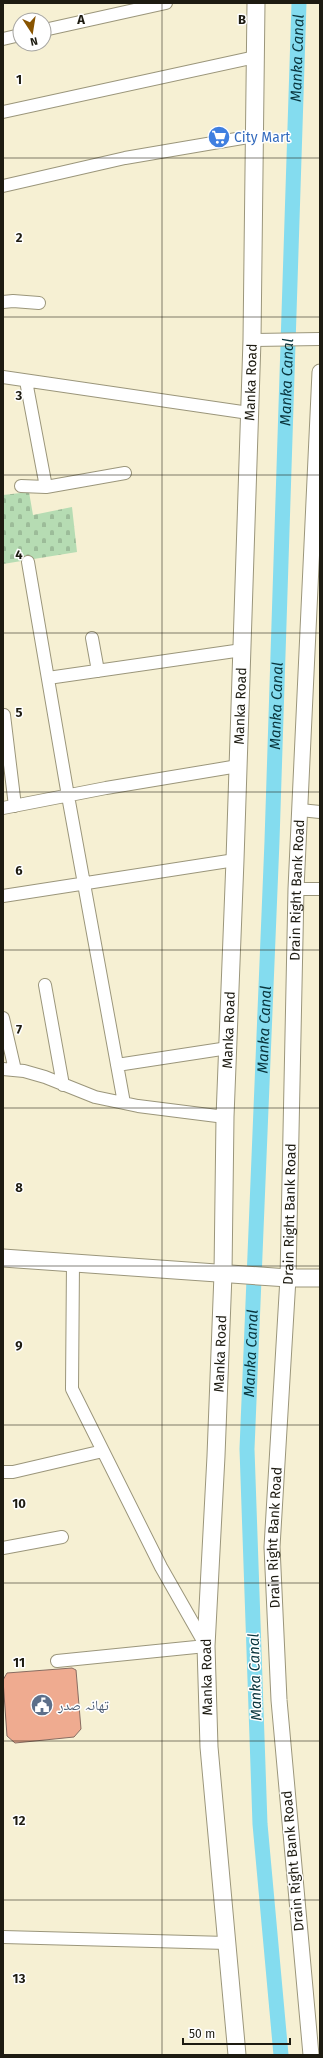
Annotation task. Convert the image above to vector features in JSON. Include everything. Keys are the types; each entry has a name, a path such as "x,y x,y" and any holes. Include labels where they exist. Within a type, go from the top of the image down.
{"main road":[{"name":"Manka Road","path":"237,2055 209,1747 206,1646 216,1456 223,1274 225,1117 252,340 256,3"},
{"path":"3,1258 267,1277 320,1278"}],"street":[{"path":"52,28 166,3"},
{"path":"3,112 255,57"},
{"path":"3,186 124,158 254,136"},
{"path":"3,302 13,301 39,303"},
{"path":"252,340 320,339"},
{"name":"Drain Right Bank Road","path":"311,2055 279,1700 272,1547 288,1278 296,889 317,482 320,372"},
{"path":"3,377 249,413"},
{"path":"26,381 46,487"},
{"path":"21,486 46,487 125,473"},
{"path":"28,562 68,796 85,882 124,1103"},
{"path":"92,638 98,671"},
{"path":"48,678 242,650"},
{"path":"4,715 15,806"},
{"path":"3,808 238,766"},
{"path":"300,810 320,812"},
{"path":"3,896 85,882 235,860"},
{"path":"296,889 320,889"},
{"path":"45,985 63,1085"},
{"path":"3,1018 9,1070 45,1077 95,1097 124,1103 225,1117"},
{"path":"117,1065 228,1048"},
{"path":"57,1661 206,1646 161,1567 72,1389 73,1262"},
{"path":"3,1472 13,1472 103,1451"},
{"path":"3,1548 62,1537"},
{"path":"3,1937 227,1943"}],"green space":[{"path":"29,492 33,515 72,507 77,552 3,564 3,495"}],"building":[{"name":"تھانہ صدر","path":"72,1668 76,1670 81,1729 74,1737 15,1743 7,1736 3,1680 7,1673"}],"waterway":[{"name":"Manka Canal","path":"281,2055 260,1824 247,1449 272,841 299,3"}],"place":[{"name":"City Mart","path":"219,137"},
{"name":"تھانہ صدر","path":"42,1705"}]}
